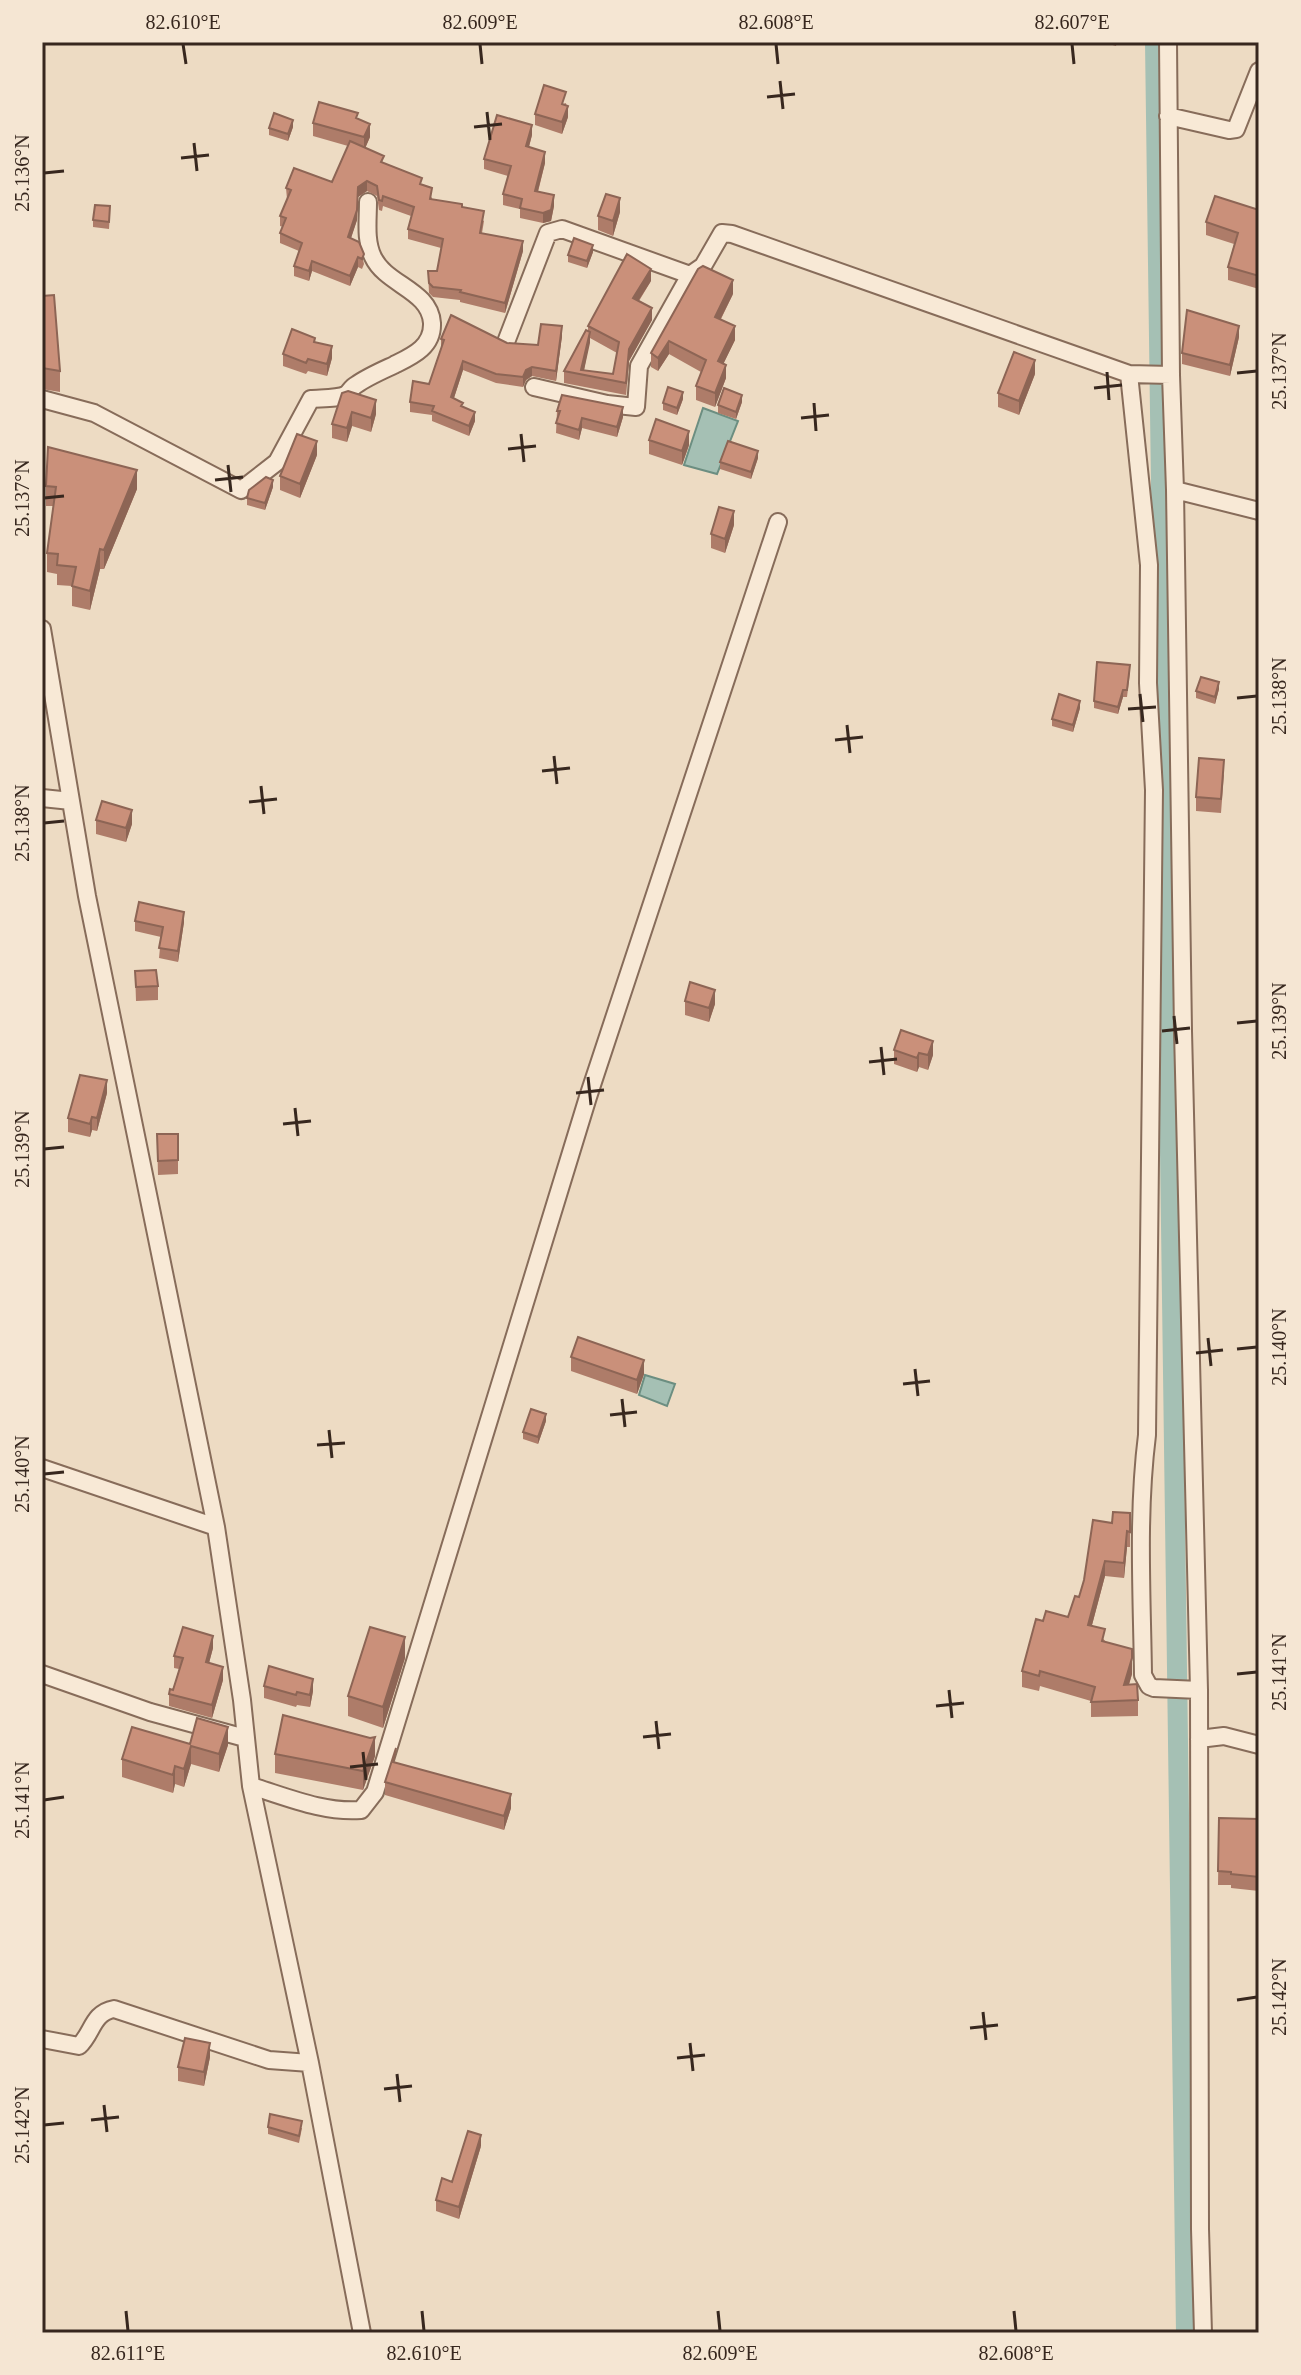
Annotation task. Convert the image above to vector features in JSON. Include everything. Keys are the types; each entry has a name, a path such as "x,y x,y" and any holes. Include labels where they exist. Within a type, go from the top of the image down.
{"street":[{"path":"1168,42 1168,375 1175,490 1183,1062 1199,1690 1203,2333"},
{"path":"1168,116 1236,129 1259,71"},
{"path":"42,399 94,413 241,490 277,462 311,399 346,395 363,381 413,355 429,340 431,315 426,305 386,274 373,257 368,245 368,202"},
{"path":"506,342 548,233 554,229 562,229 690,275"},
{"path":"534,387 607,404 636,407 639,366 690,275 703,266 722,233 1131,374 1168,375"},
{"path":"1131,374 1149,565 1148,683 1154,790 1147,1435 1142,1474 1141,1547 1143,1675 1149,1686 1154,1688 1199,1690"},
{"path":"1175,490 1259,511"},
{"path":"251,1786 343,1812 361,1810 375,1792 588,1097 778,522"},
{"path":"42,629 90,912 216,1527 242,1700 251,1786 310,2063 362,2333"},
{"path":"42,798 71,801"},
{"path":"42,1468 216,1527"},
{"path":"42,1674 150,1712 245,1738"},
{"path":"1199,1739 1224,1736 1259,1745"},
{"path":"42,2039 79,2046 98,2015 114,2009 269,2060 310,2063"}],"shaded area":[{"path":"703,408 738,421 717,474 684,465"},
{"path":"645,1375 675,1384 667,1406 639,1395"}],"building":[{"path":"544,85 566,92 562,104 568,106 562,122 535,114"},
{"path":"319,102 358,113 356,118 370,124 364,137 313,123"},
{"path":"274,113 293,120 288,134 269,128"},
{"path":"497,115 532,125 526,146 545,152 535,191 554,195 551,210 543,213 520,208 522,199 503,194 511,166 484,159"},
{"path":"350,141 384,156 381,162 422,178 420,184 432,188 430,199 484,211 480,233 523,241 505,303 461,290 433,287 429,283 428,271 437,271 443,239 408,229 414,207 383,196 382,201 379,200 377,186 367,181 358,187 357,210 348,237 359,242 364,254 362,259 358,257 350,276 312,261 309,271 294,266 302,243 280,233 286,218 280,216 291,190 286,188 294,168 332,182"},
{"path":"606,194 620,198 613,221 598,216"},
{"path":"1215,196 1259,210 1259,276 1228,267 1238,233 1206,222"},
{"path":"95,205 110,206 109,222 93,220"},
{"path":"574,238 593,245 587,261 568,255"},
{"path":"627,254 651,269 633,298 652,308 629,349 626,383 564,371 586,330 590,332 581,370 613,374 619,342 588,326"},
{"path":"703,266 733,280 715,317 735,326 718,361 726,365 715,393 696,386 706,360 669,341 658,358 651,353 698,269"},
{"path":"54,295 60,371 42,368 42,296"},
{"path":"1187,310 1239,326 1230,365 1182,353"},
{"path":"451,315 507,343 538,345 541,324 562,326 556,371 532,367 526,370 523,377 496,374 463,361 451,397 475,412 469,426 432,411 434,406 410,402 413,381 429,384"},
{"path":"292,329 315,338 314,342 332,346 327,364 308,359 306,363 283,354"},
{"path":"1014,352 1035,360 1019,401 998,393"},
{"path":"668,387 683,392 677,408 663,403"},
{"path":"724,388 742,395 736,412 718,405"},
{"path":"348,391 376,400 371,418 352,412 347,428 332,424 342,393"},
{"path":"562,395 623,407 617,427 582,418 579,430 556,423"},
{"path":"656,419 689,431 682,451 649,440"},
{"path":"297,434 317,441 300,484 280,476"},
{"path":"728,441 758,451 751,472 720,462"},
{"path":"48,447 137,470 104,550 100,549 90,591 72,586 76,567 57,565 58,554 47,553 56,487 46,486"},
{"path":"266,477 273,480 265,503 247,498 249,490"},
{"path":"719,507 734,511 725,539 711,534"},
{"path":"1097,662 1130,665 1127,690 1123,690 1118,707 1094,701"},
{"path":"1201,677 1219,682 1215,697 1196,691"},
{"path":"1059,694 1080,701 1073,725 1052,719"},
{"path":"1199,758 1224,760 1221,799 1196,797"},
{"path":"102,801 132,810 126,828 96,820"},
{"path":"139,902 184,912 178,951 159,948 163,927 135,921"},
{"path":"156,970 158,986 136,987 135,971"},
{"path":"690,982 715,990 709,1008 685,1001"},
{"path":"901,1030 933,1041 928,1055 919,1053 917,1058 894,1050"},
{"path":"80,1075 107,1080 97,1118 92,1117 90,1124 68,1118"},
{"path":"157,1134 178,1134 178,1160 158,1161"},
{"path":"578,1337 644,1360 637,1380 571,1357"},
{"path":"531,1409 546,1414 538,1437 523,1432"},
{"path":"1113,1512 1130,1513 1124,1563 1105,1561 1088,1625 1105,1629 1102,1641 1132,1649 1124,1685 1137,1684 1138,1700 1091,1702 1095,1687 1040,1671 1039,1676 1022,1671 1036,1619 1043,1621 1046,1611 1068,1617 1084,1580 1093,1520 1112,1523"},
{"path":"183,1627 213,1636 206,1662 223,1667 212,1705 169,1694 183,1658 174,1656"},
{"path":"370,1627 405,1637 383,1707 348,1696"},
{"path":"269,1666 313,1679 310,1695 297,1692 296,1695 264,1686"},
{"path":"283,1715 375,1737 363,1771 275,1754"},
{"path":"197,1718 228,1727 219,1754 191,1746 184,1769 175,1766 173,1775 122,1759 132,1727 190,1744"},
{"path":"396,1748 393,1762 511,1794 504,1816 385,1782"},
{"path":"1219,1818 1259,1819 1259,1877 1218,1871"},
{"path":"185,2038 210,2043 204,2072 178,2067"},
{"path":"270,2114 302,2121 299,2136 268,2127"},
{"path":"468,2131 481,2135 459,2207 436,2200 442,2178 452,2182"}],"waterway":[{"path":"1155,42 1186,2333"}]}
